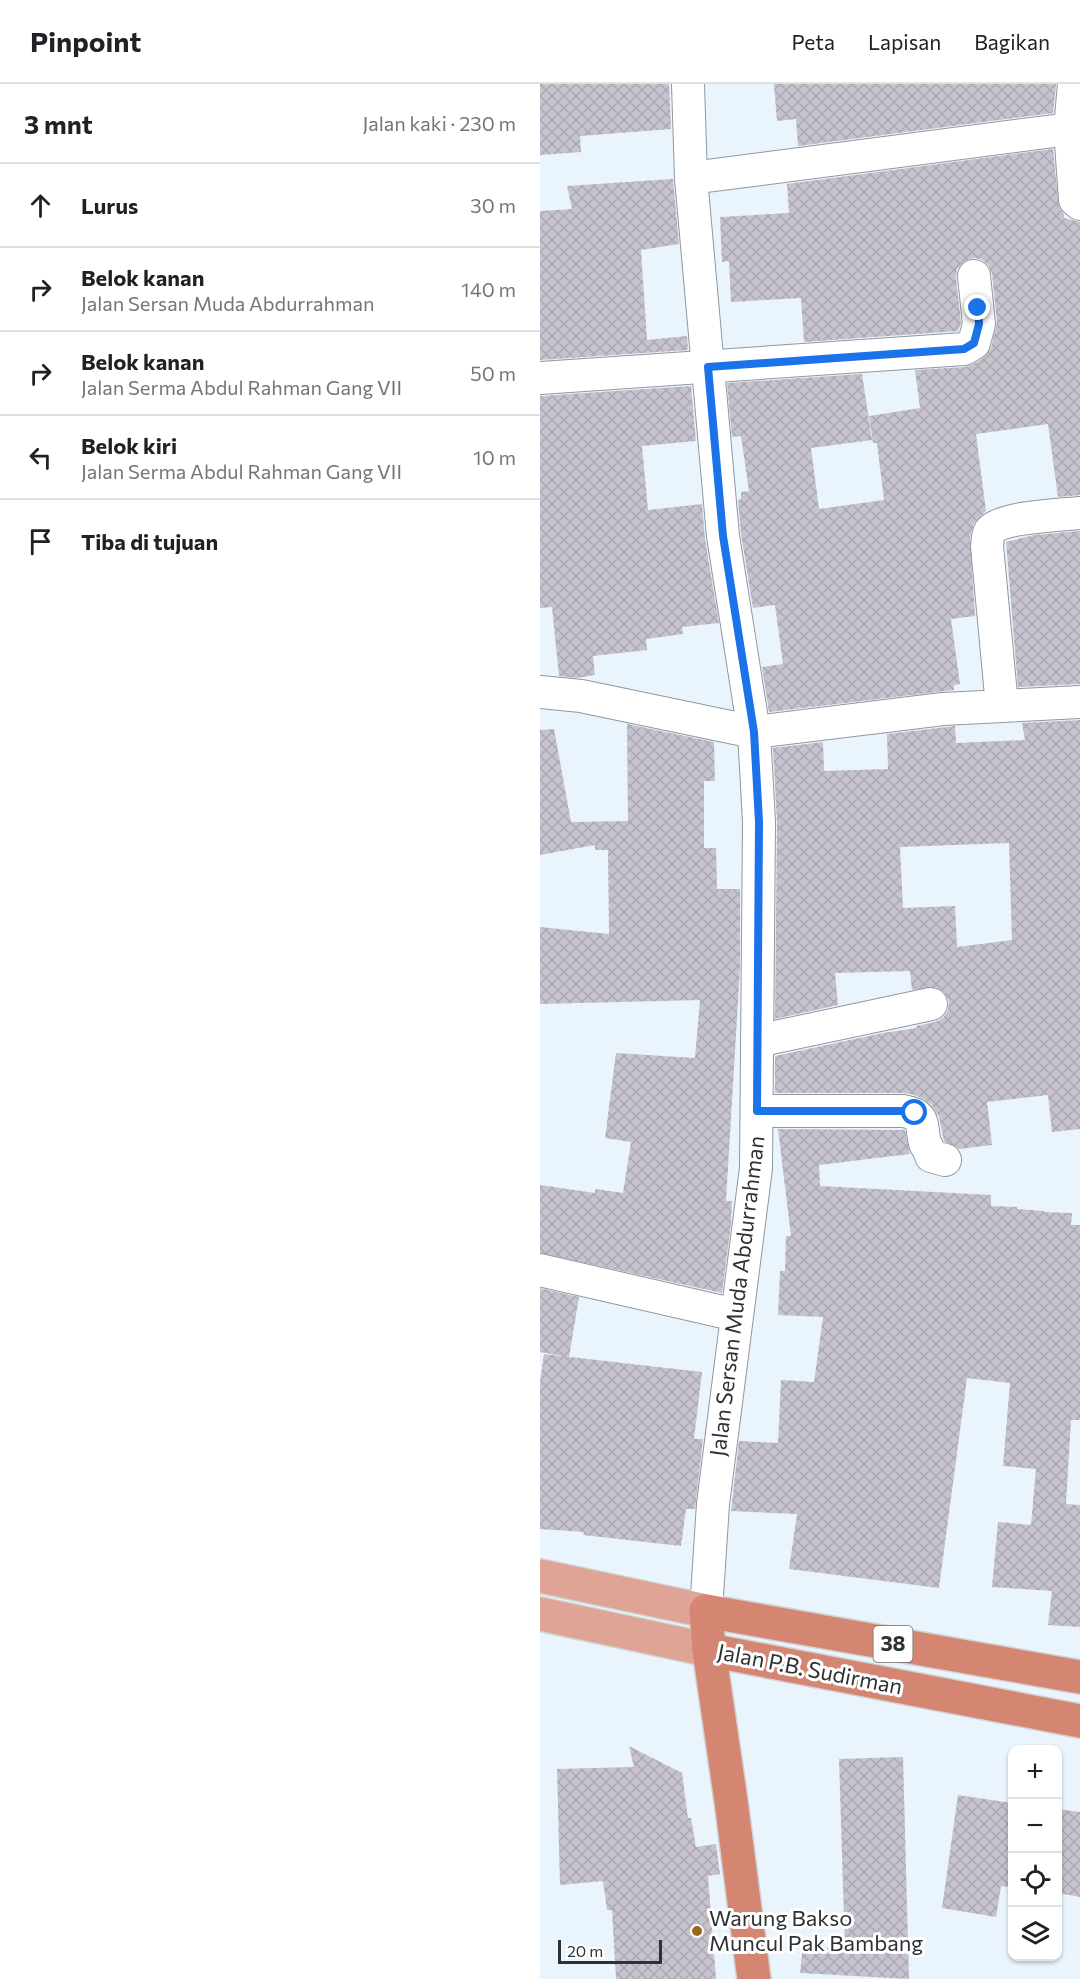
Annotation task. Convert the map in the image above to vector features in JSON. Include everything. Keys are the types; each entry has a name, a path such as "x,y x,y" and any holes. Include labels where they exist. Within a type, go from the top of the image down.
{"highway":[{"path":"706,1611 709,1650 754,1979"},
{"name":"Jalan P.B. Sudirman","path":"706,1611 1080,1677"},
{"name":"Jalan P.B. Sudirman","path":"709,1650 1080,1720"}],"main road":[{"name":"Jalan P.B. Sudirman","path":"540,1576 706,1611"},
{"name":"Jalan P.B. Sudirman","path":"540,1614 709,1650"}],"street":[{"name":"Jalan Sersan Muda Abdurrahman","path":"688,84 691,178 723,536 754,732 759,822 756,1168 713,1504 706,1611"},
{"path":"1074,84 1070,129 1075,200 1080,204"},
{"path":"691,178 1070,129"},
{"path":"540,378 964,349 974,343 979,324 974,276"},
{"path":"1002,706 987,546 988,536 991,530 1004,523 1080,513"},
{"path":"540,692 581,696 754,732 943,709 1080,702"},
{"path":"757,1041 931,1004"},
{"path":"757,1111 903,1111 915,1113 922,1120 926,1142 932,1156 945,1160"},
{"path":"540,1270 736,1315"}],"building":[{"path":"540,84 669,84 671,129 580,136 581,152 540,155"},
{"path":"774,84 1056,84 1056,86 1053,113 798,146 796,119 777,121"},
{"path":"1053,149 1059,208 1064,218 1080,222 1080,495 1058,497 1048,424 976,434 986,511 974,523 970,537 975,616 951,619 960,684 954,685 954,690 769,712 762,667 783,664 775,605 753,608 738,500 741,499 741,492 749,491 741,436 732,437 727,383 862,374 872,440 811,448 819,509 884,500 877,443 873,443 869,416 920,408 915,370 965,367 973,364 983,358 991,348 997,322 992,274 988,265 981,259 973,258 963,262 957,269 961,323 958,331 804,342 801,298 731,302 729,261 722,262 720,217 789,213 787,184"},
{"path":"673,179 679,244 641,250 647,340 687,336 688,350 540,360 540,211 572,209 567,186"},
{"path":"691,386 696,441 642,446 648,510 702,504 705,539 719,623 682,627 683,634 646,639 647,650 593,656 595,675 577,678 559,676 552,607 540,608 540,396"},
{"path":"1080,531 1080,684 1018,687 1006,542 1034,535"},
{"path":"1080,720 1080,1129 1052,1132 1048,1095 987,1102 992,1145 959,1149 944,1141 939,1117 931,1104 915,1095 903,1093 775,1093 775,1056 917,1028 916,1026 943,1018 948,1010 949,1001 944,992 936,987 912,990 910,971 835,973 838,1005 775,1019 777,822 773,748 823,742 824,771 888,769 887,734 955,726 956,743 1025,740 1022,723","holes":["1009,843 1012,940 957,947 955,906 903,908 900,847"]},
{"path":"627,724 714,742 715,781 704,781 704,848 716,848 717,889 740,889 740,968 726,1201 732,1201 731,1224 722,1293 540,1253 540,1185 595,1193 595,1189 623,1193 631,1142 605,1138 616,1053 695,1058 700,1000 540,1004 540,927 609,934 608,850 595,850 595,845 540,855 540,730 554,729 571,822 628,821"},
{"path":"778,1129 905,1130 910,1154 819,1165 820,1186 991,1195 991,1206 1072,1213 1071,1225 1080,1225 1080,1420 1071,1420 1066,1504 1080,1505 1080,1627 1048,1625 1052,1591 992,1587 998,1522 1031,1525 1036,1469 1003,1466 1010,1383 967,1378 939,1588 789,1569 797,1514 731,1511 739,1441 778,1443 781,1380 814,1382 823,1317 778,1315 780,1271 785,1271 786,1236 791,1236"},
{"path":"540,1288 579,1297 569,1357 540,1352"},
{"path":"544,1354 702,1372 694,1439 703,1439 695,1509 686,1509 681,1546 583,1535 584,1532 540,1529 540,1382"},
{"path":"629,1746 682,1773 688,1818 691,1818 696,1847 716,1844 720,1874 708,1876 716,1979 616,1979 612,1910 607,1910 603,1881 560,1885 557,1769 634,1767"},
{"path":"903,1757 909,1979 800,1973 803,1946 845,1949 839,1759"},
{"path":"958,1795 1008,1802 1008,1887 1001,1886 996,1917 942,1908"},
{"path":"1062,1810 1080,1812 1080,1897 1062,1894"}],"place":[{"name":"Warung Bakso Muncul Pak Bambang","path":"697,1931"}],"route":[{"path":"915,1113 903,1111 757,1111 759,822 754,732 723,536 708,367 964,349 974,343 979,324 978,308"}]}
